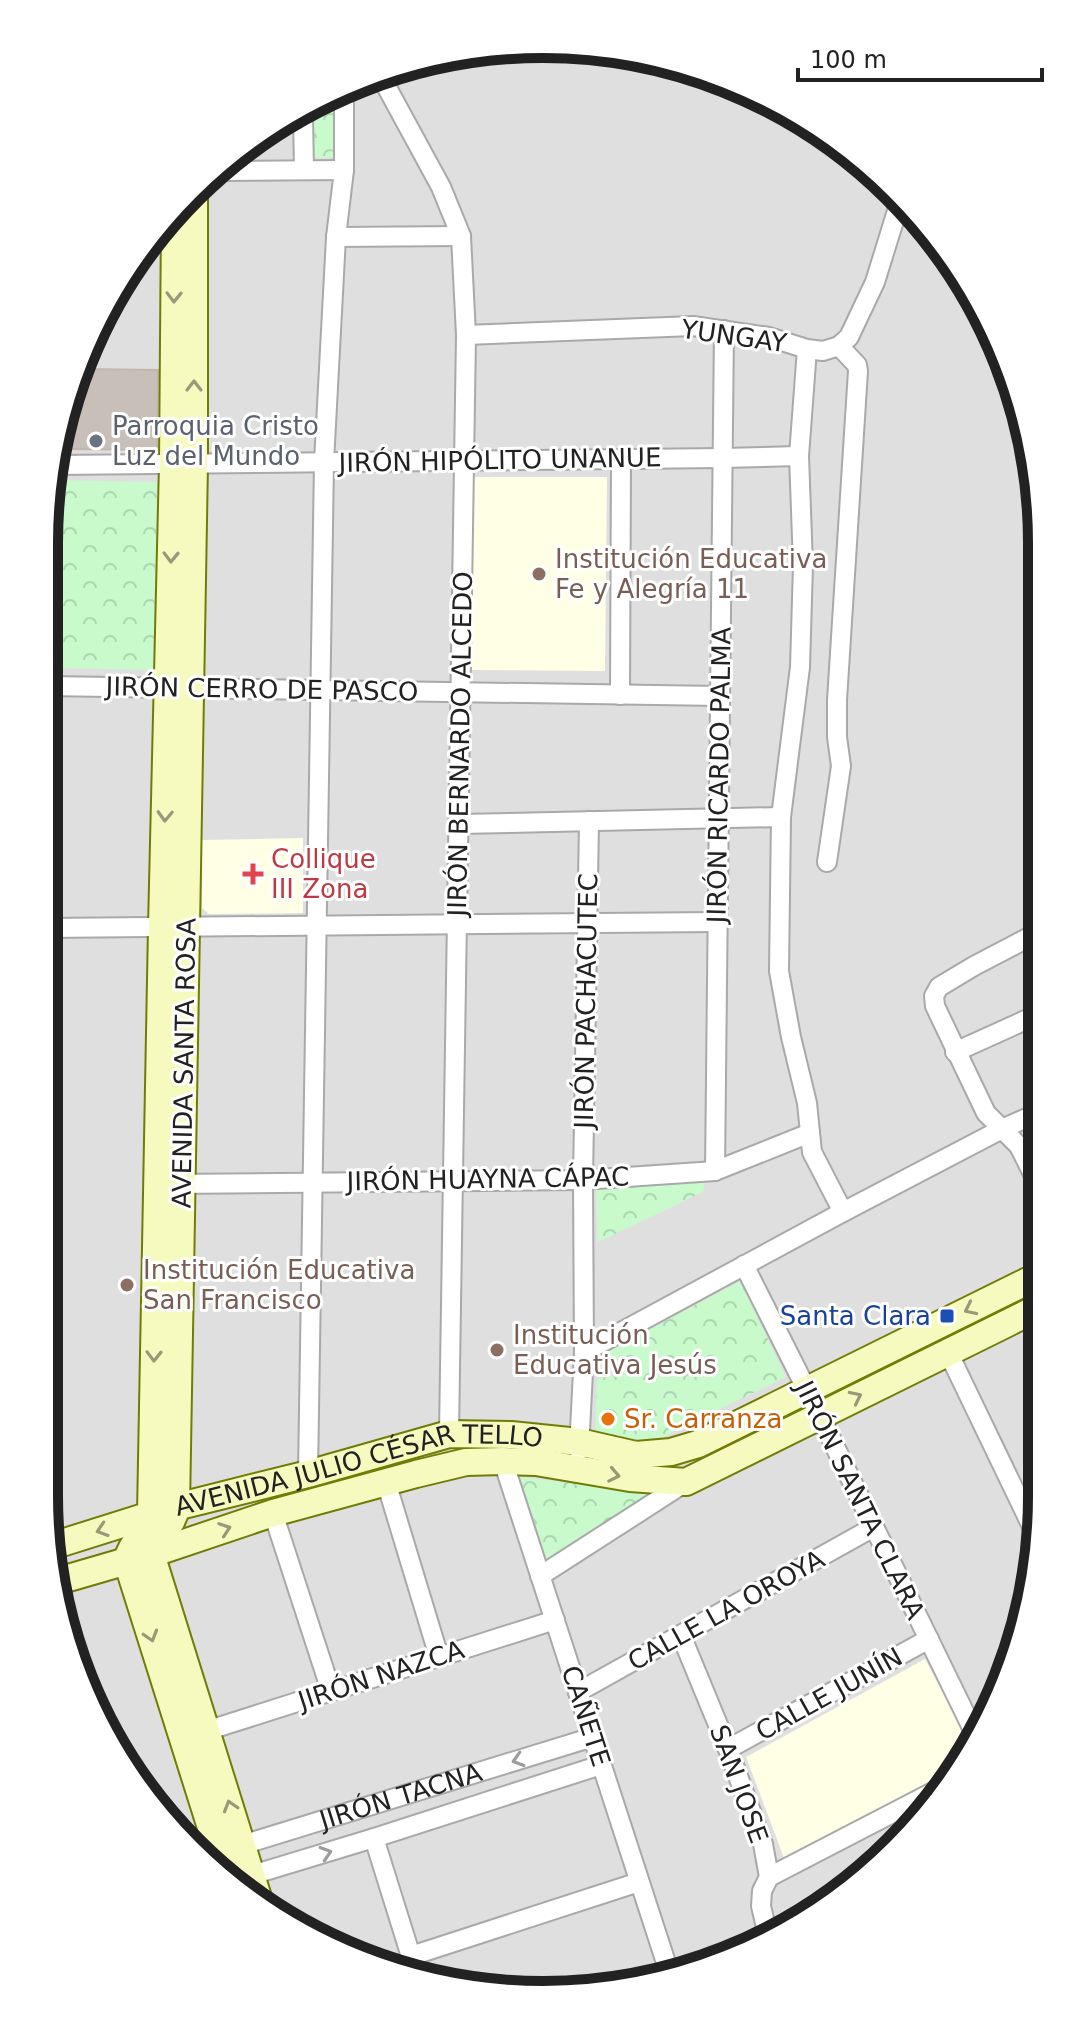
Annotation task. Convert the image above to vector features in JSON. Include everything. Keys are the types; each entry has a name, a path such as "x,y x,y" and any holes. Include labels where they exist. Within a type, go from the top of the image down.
{"street":[{"name":"JIRÓN BERNARDO ALCEDO","path":"385,85 441,187 461,236 466,335 449,1434"},
{"path":"308,1474 324,462 336,237 344,170 344,101"},
{"path":"303,122 304,170"},
{"path":"232,171 344,170"},
{"name":"AVENIDA SANTA ROSA","path":"139,1558 174,1519 163,1511 183,463 193,207"},
{"path":"827,862 841,766 837,700 858,371 857,365 839,346 849,337 875,282 897,211"},
{"name":"AVENIDA SANTA ROSA","path":"175,226 183,463"},
{"path":"336,237 461,236"},
{"name":"YUNGAY","path":"466,335 693,326 769,337 807,349 823,351 839,346"},
{"name":"JIRÓN RICARDO PALMA","path":"715,1171 724,330"},
{"path":"807,349 799,456 803,565 800,667 781,817 779,971 807,1103 812,1152 843,1212"},
{"name":"JIRÓN HIPÓLITO UNANUE","path":"64,465 799,456"},
{"path":"620,695 621,459"},
{"name":"JIRÓN CERRO DE PASCO","path":"58,686 720,696"},
{"path":"459,824 781,817"},
{"name":"JIRÓN PACHACUTEC","path":"579,1455 584,1352 583,1180 589,821"},
{"path":"58,928 718,922"},
{"path":"1028,938 939,987 934,996 935,1006 955,1052 986,1113 1019,1146 1028,1164"},
{"path":"955,1052 1028,1019"},
{"path":"584,1352 843,1212 1028,1117"},
{"name":"JIRÓN HUAYNA CÁPAC","path":"169,1184 583,1180 715,1171 810,1133"},
{"name":"JIRÓN SANTA CLARA","path":"744,1265 970,1725"},
{"name":"AVENIDA JULIO CÉSAR TELLO","path":"65,1579 273,1513 466,1462 536,1462 579,1455 636,1455 671,1452 698,1444 1028,1281"},
{"path":"540,1576 686,1482 1028,1313"},
{"path":"948,1352 1027,1517"},
{"name":"AVENIDA JULIO CÉSAR TELLO","path":"60,1543 163,1511 449,1434 511,1435 579,1455 630,1478 686,1482"},
{"name":"CAÑETE","path":"503,1461 667,1965"},
{"path":"386,1482 439,1657"},
{"path":"273,1513 331,1691"},
{"name":"CALLE LA OROYA","path":"578,1692 874,1527"},
{"path":"139,1558 206,1731 223,1857"},
{"path":"139,1558 223,1857 239,1874"},
{"name":"JIRÓN NAZCA","path":"206,1731 555,1620"},
{"name":"SAN JOSE","path":"681,1635 763,1844 769,1877 762,1891 761,1906 766,1927"},
{"name":"CALLE JUNÍN","path":"728,1749 929,1639"},
{"name":"JIRÓN TACNA","path":"223,1857 593,1737"},
{"path":"244,1878 601,1765"},
{"path":"769,1877 923,1797"},
{"path":"374,1838 413,1963"},
{"path":"411,1956 639,1882"}],"shaded area":[{"path":"575,59 638,67 669,75 758,108 812,140 863,178 928,248 963,300 991,357 1011,417 1024,480 1028,543 1027,1528 1019,1591 1011,1622 978,1711 928,1791 886,1839 838,1881 758,1931 699,1955 638,1972 606,1977 511,1980 448,1972 357,1944 300,1916 223,1861 178,1816 123,1738 95,1682 67,1591 59,1528 59,511 67,448 75,417 108,328 158,248 223,178 301,123 328,108 387,84 448,67 480,62"},
{"name":"Institución Educativa Fe y Alegría 11","path":"473,477 607,477 605,671 472,670"},
{"name":"Collique III Zona","path":"303,838 303,913 209,914 202,908 202,840"},
{"path":"925,1659 965,1734 934,1782 784,1858 746,1757"}],"green space":[{"path":"333,106 335,157 314,158 312,117"},
{"path":"62,480 157,482 153,670 58,668 58,543"},
{"path":"706,1178 703,1192 598,1242 596,1188"},
{"path":"740,1281 786,1377 663,1437 632,1441 595,1433 597,1379 616,1375 612,1369 607,1369 602,1355"},
{"path":"520,1477 658,1493 548,1562"}],"building":[{"path":"91,369 158,370 157,450 67,449"}],"place":[{"name":"Parroquia Cristo Luz del Mundo","path":"96,441"},
{"name":"Institución Educativa Fe y Alegría 11","path":"539,574"},
{"name":"Collique III Zona","path":"253,874"},
{"name":"Institución Educativa San Francisco","path":"127,1285"},
{"name":"Santa Clara","path":"947,1316"},
{"name":"Institución Educativa Jesús","path":"497,1350"},
{"name":"Sr. Carranza","path":"608,1419"}]}
